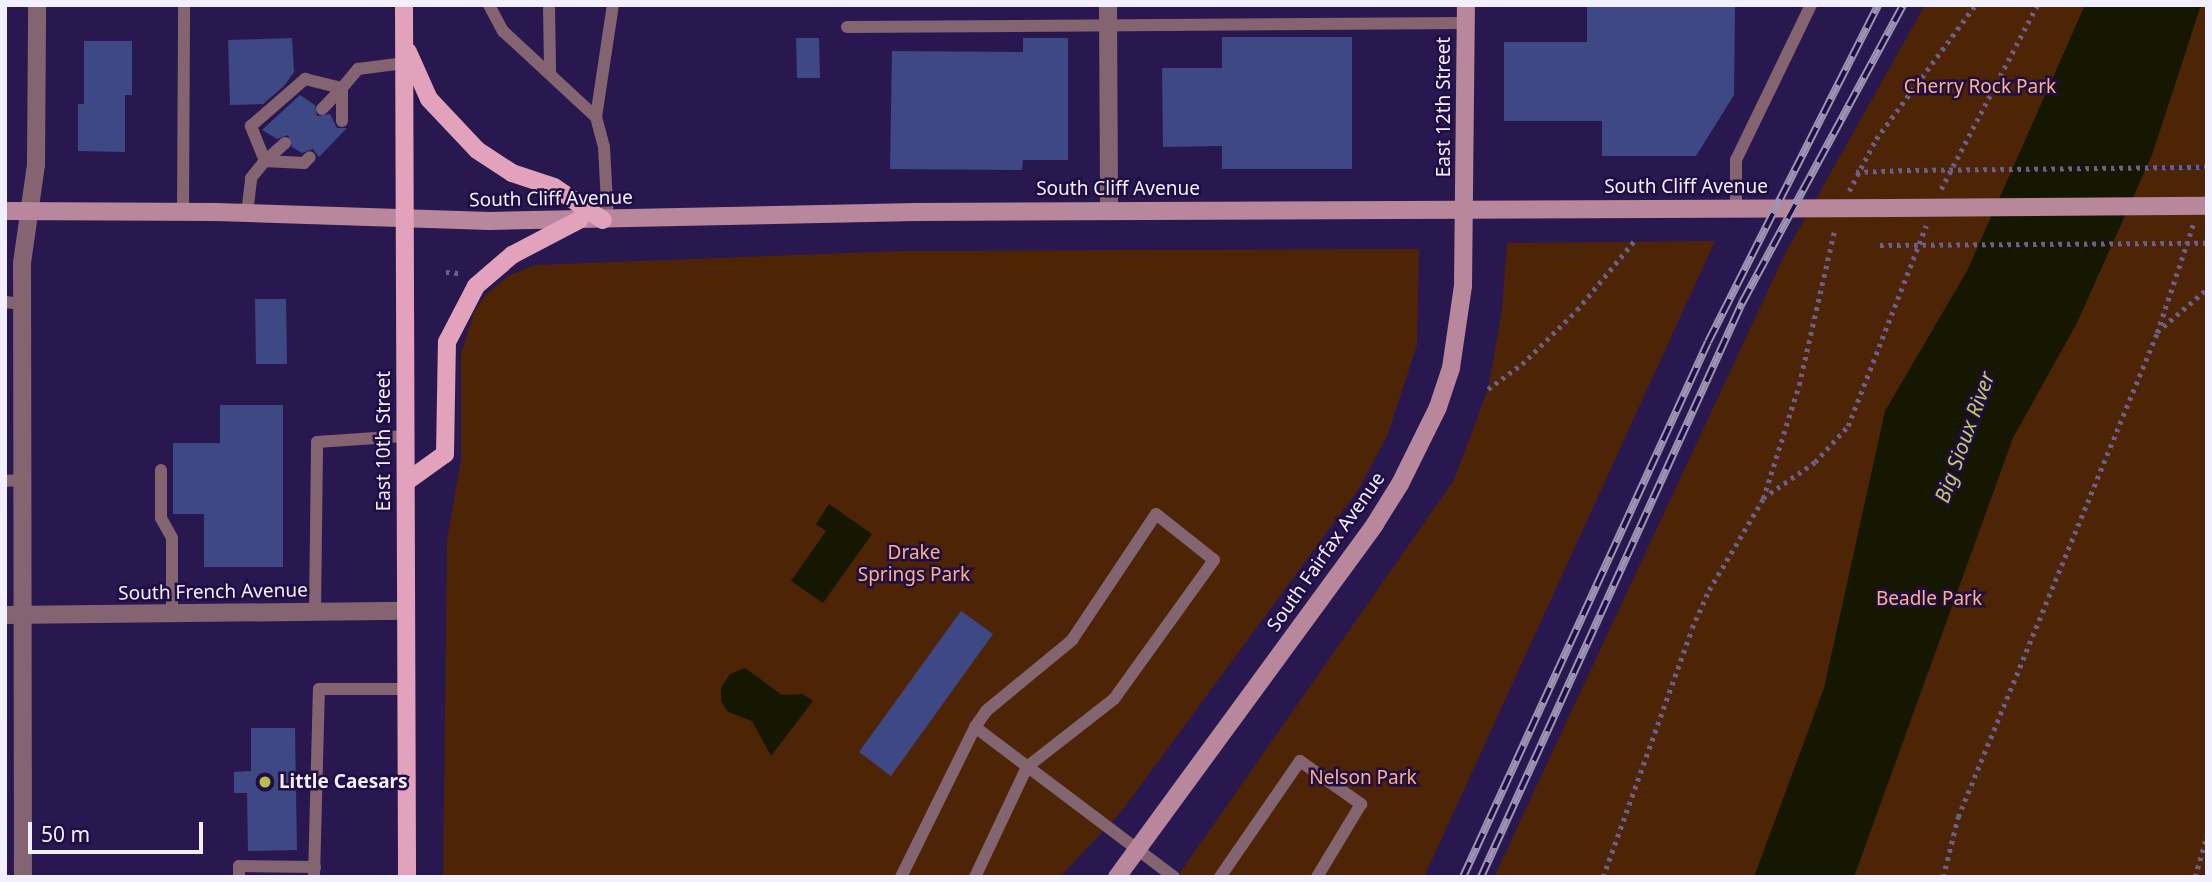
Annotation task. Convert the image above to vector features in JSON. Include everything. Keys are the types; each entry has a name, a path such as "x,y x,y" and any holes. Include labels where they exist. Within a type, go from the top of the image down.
{"main road":[{"name":"East 10th Street","path":"404,5 407,877"},
{"name":"East 12th Street","path":"1465,208 1466,14"},
{"path":"404,39 429,99 477,150 512,173 554,187 606,220"},
{"name":"South Cliff Avenue","path":"5,211 183,211 404,220 606,220 1109,211 2207,206"},
{"name":"South Fairfax Avenue","path":"1117,877 1375,524 1421,444 1451,368 1459,326 1465,208"},
{"path":"406,482 445,454 447,342 476,286 512,255 579,220"}],"street":[{"path":"23,877 13,615 13,303 37,165 37,5"},
{"path":"1108,14 1109,211"},
{"name":"South French Avenue","path":"13,615 406,611"}],"lane":[{"path":"183,211 184,5"},
{"path":"489,5 503,31 550,71 596,117"},
{"path":"549,5 550,71"},
{"path":"606,220 604,147 596,117 612,5"},
{"path":"1736,208 1736,160 1811,5"},
{"path":"847,27 1108,14 1466,14"},
{"path":"322,109 358,69 404,63"},
{"path":"265,161 251,125 305,79 342,88"},
{"path":"342,88 342,121"},
{"path":"247,213 251,178 265,161 285,144"},
{"path":"265,161 304,163 310,157"},
{"path":"315,612 317,442 405,436"},
{"path":"161,470 162,518 172,538 172,613"},
{"path":"907,874 975,727 986,711 1072,640 1156,514 1214,560 1114,699 1027,767 975,877"},
{"path":"239,877 239,866 315,872 318,689 407,689"},
{"path":"975,727 1174,877"},
{"path":"1220,877 1300,761 1361,804 1317,877"}],"path":[{"path":"1603,877 1692,628 1714,580 1763,499 1799,385 1829,242 1855,172 1975,5"},
{"path":"1937,198 2037,5"},
{"path":"1855,172 2207,167"},
{"path":"1763,499 1815,462 1849,426 1930,218"},
{"path":"1943,877 1958,817 2157,333 2194,221"},
{"path":"1488,389 1522,365 1577,310 1634,241"},
{"path":"1880,245 2207,243"},
{"path":"446,272 459,273"},
{"path":"2157,333 2207,289"},
{"path":"2195,877 2207,835"}],"green space":[{"name":"Beadle Park","path":"1925,5 2207,5 2207,166 2073,168 2207,169 2207,861 2203,877 1494,877 1785,254"},
{"name":"Nelson Park","path":"1715,241 1424,877 1177,877 1454,480 1488,389 1502,310 1507,243"},
{"name":"Drake Springs Park","path":"1419,249 1417,345 1387,436 1358,490 1121,812 1060,877 443,877 447,540 461,460 461,354 474,312 486,294 508,276 535,265 901,251"}],"water":[{"name":"Big Sioux River","path":"2085,5 2201,5 2152,155 2077,323 2013,438 1854,877 1754,877 1824,688 1885,411 1967,271"},
{"path":"829,504 872,534 823,603 791,581 826,531 816,524"},
{"path":"745,668 782,695 803,694 813,701 771,756 752,721 728,712 721,701 721,688 730,674"}],"building":[{"path":"1587,5 1735,5 1734,95 1696,156 1602,156 1602,121 1504,121 1504,42 1587,42"},
{"path":"1222,37 1352,37 1352,169 1222,169 1222,146 1163,147 1162,68 1222,68"},
{"path":"292,38 294,72 284,86 263,104 230,105 228,40"},
{"path":"796,38 819,38 820,78 797,78"},
{"path":"1023,38 1068,38 1068,160 1023,160 1022,170 890,169 892,51 1023,52"},
{"path":"84,41 132,41 132,95 125,95 125,152 78,151 78,104 84,104"},
{"path":"300,95 315,105 317,116 330,114 337,128 347,128 319,157 313,149 302,153 292,147 288,135 277,139 262,130"},
{"path":"255,299 286,299 287,364 256,364"},
{"path":"220,405 283,405 283,567 204,567 204,514 173,514 173,443 220,443"},
{"path":"961,611 993,634 891,776 859,752"},
{"name":"Little Caesars","path":"251,728 295,728 297,850 248,851 247,793 234,793 234,772 251,771"}],"railway":[{"path":"1463,877 1708,342 1878,5"},
{"path":"1481,877 1742,303 1903,5"}],"place":[{"name":"Little Caesars","path":"265,782"}],"park label":[{"name":"Cherry Rock Park","path":"1980,87"}]}
